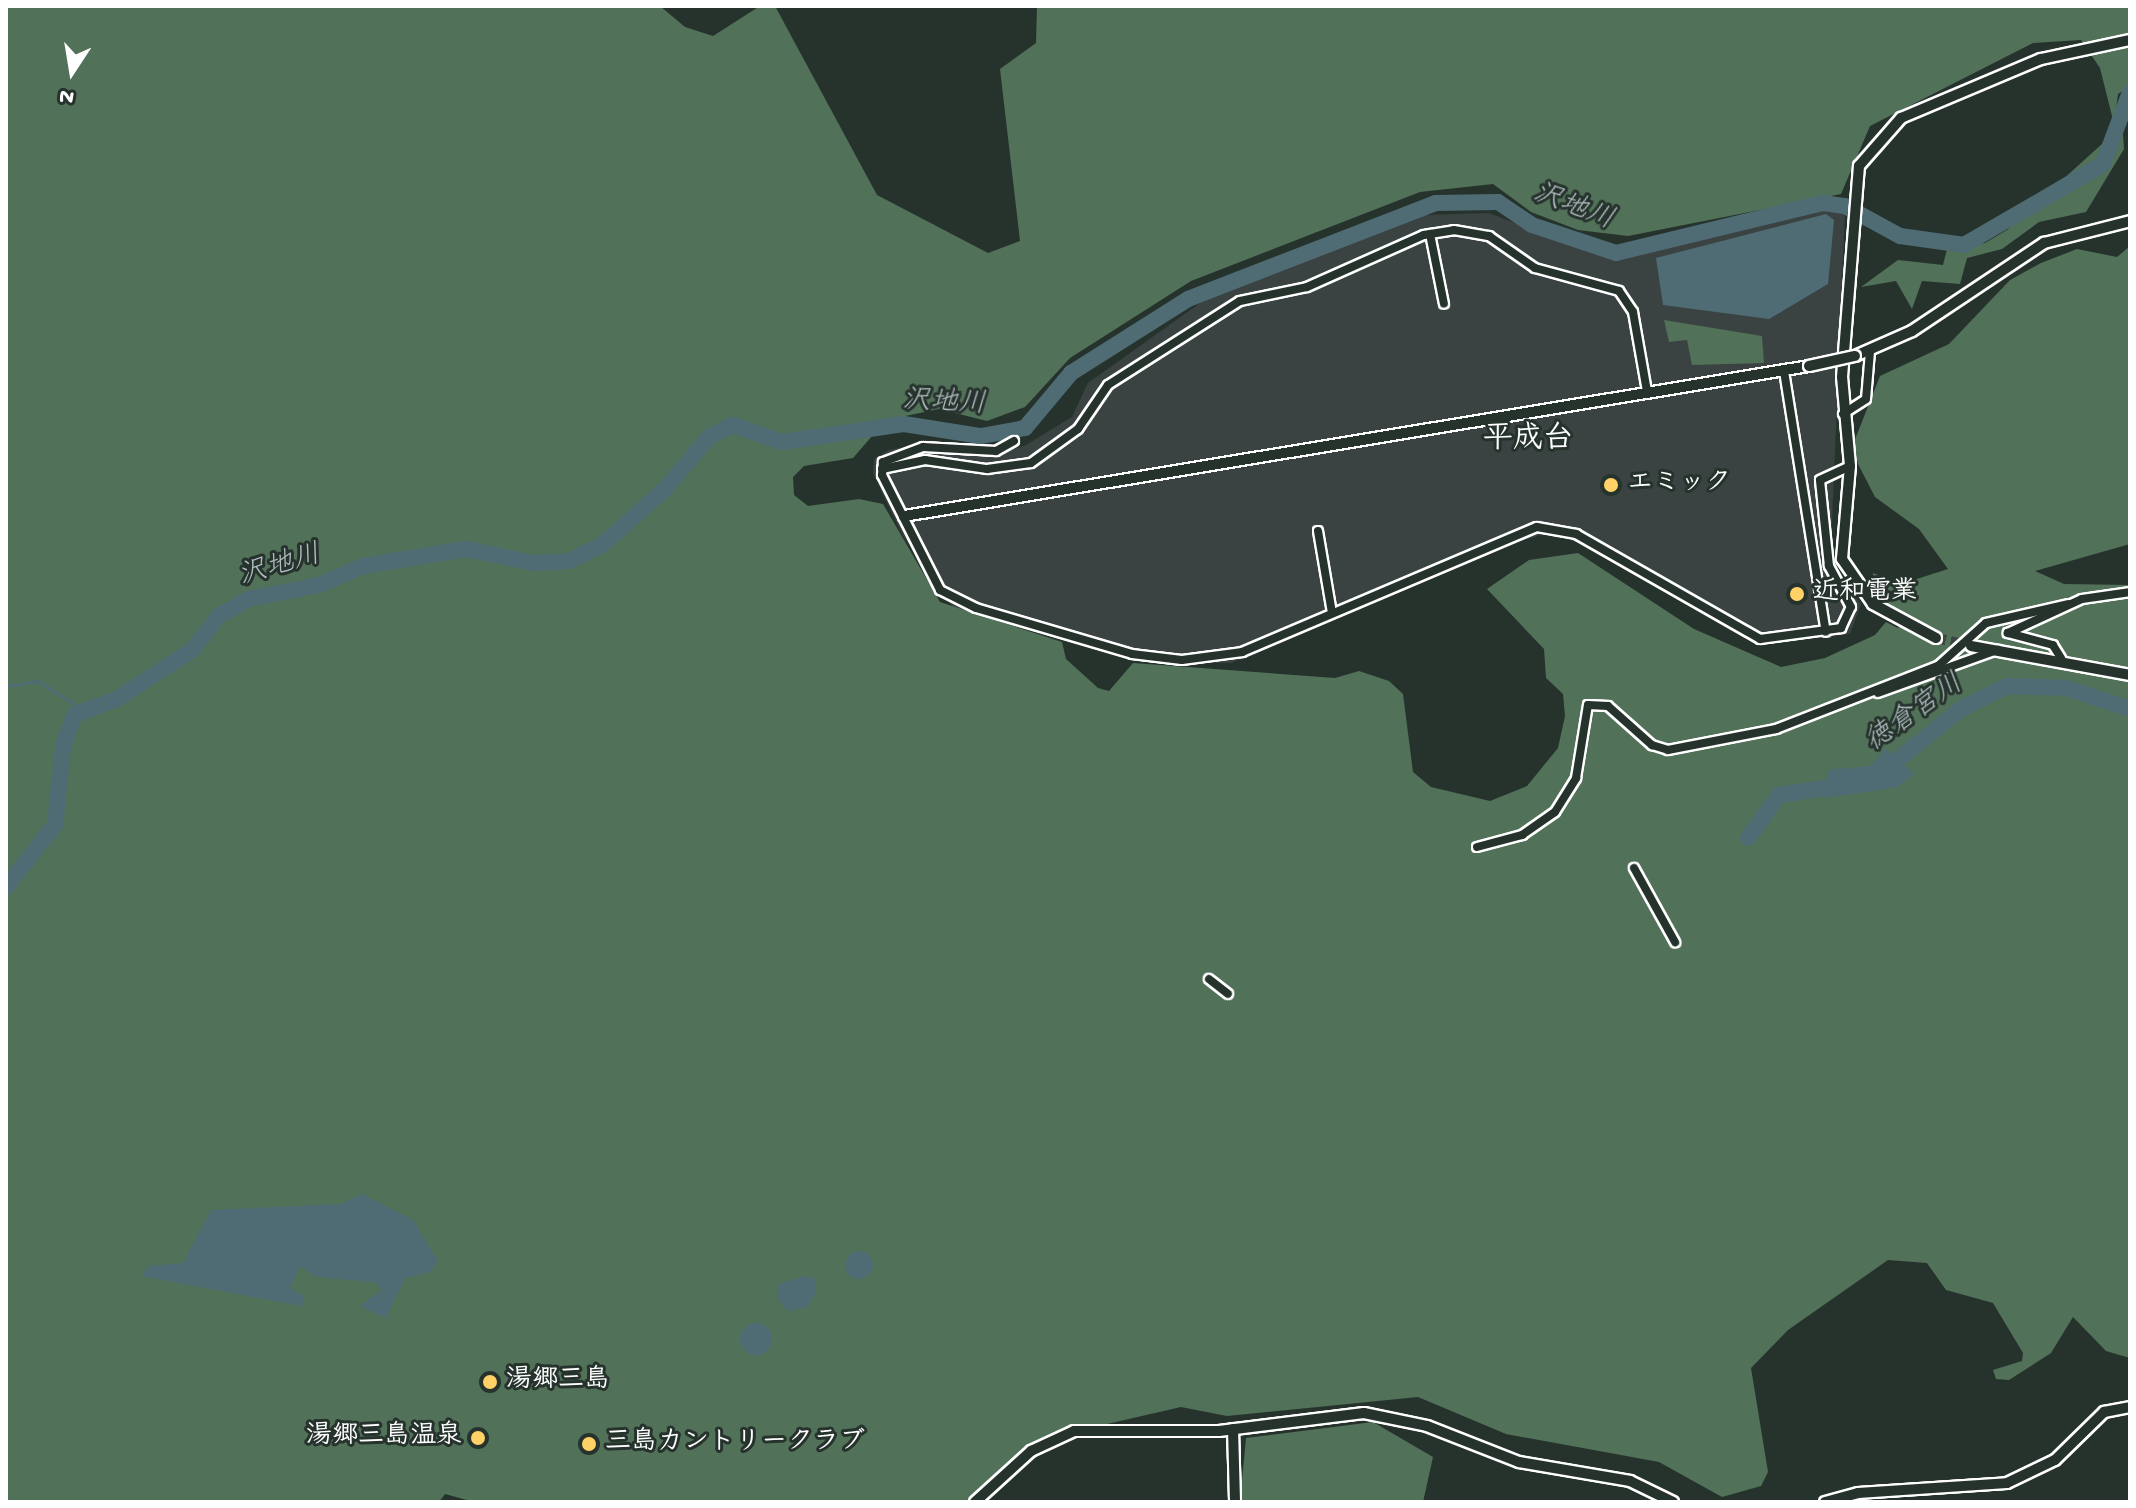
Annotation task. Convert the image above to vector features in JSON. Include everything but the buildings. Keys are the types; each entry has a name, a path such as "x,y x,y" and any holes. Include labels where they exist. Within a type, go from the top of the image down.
{"street":[{"path":"1936,638 1897,621 1850,577 1839,539 1850,466 1843,414 1856,182 1866,153 1901,118 2041,59 2130,40"},
{"path":"904,516 1647,391 1784,371 1855,356 1870,351 2044,243 2130,221"},
{"path":"882,469 925,460 987,469 1031,463 1078,429 1108,385 1211,317 1248,298 1307,287 1430,234 1475,230 1535,268 1619,291 1633,312 1647,391"},
{"path":"1430,234 1444,304"},
{"path":"1843,414 1866,399 1870,351"},
{"path":"1784,371 1826,632"},
{"path":"882,469 888,458 923,447 996,451 1014,441"},
{"path":"882,469 940,590 954,601 1147,658 1228,656 1332,613 1506,534 1548,527 1576,534 1748,635 1783,640 1826,632 1852,615 1829,566 1820,480 1850,466"},
{"path":"1318,531 1332,613"},
{"path":"1870,696 1938,666 1978,626 2130,592"},
{"path":"2061,658 2060,648 2008,633 2068,604"},
{"path":"1971,646 2061,658 2130,675"},
{"path":"1477,847 1522,835 1555,812 1576,778 1584,709 1597,702 1668,750 1776,729 2001,648"},
{"path":"1634,868 1675,942"},
{"path":"1209,979 1228,994"},
{"path":"1825,1502 2032,1475 2104,1412 2130,1407"},
{"path":"975,1502 1031,1451 1074,1431 1233,1429 1339,1413 1391,1417 1519,1462 1630,1481 1673,1502"},
{"path":"1233,1429 1235,1502"},
{"path":"1899,1502 1902,1490"}],"shaded area":[{"path":"1826,206 1845,212 1831,545 1840,579 1861,604 1850,634 1756,645 1585,545 1549,533 1473,554 1231,663 1142,662 953,607 903,536 873,473 874,459 889,450 922,444 1000,454 1026,445 1072,417 1088,383 1203,301 1423,215 1489,213 1612,260"}],"green space":[{"path":"6,6 660,6 685,27 713,36 760,6 775,6 877,195 988,253 1020,241 1000,69 1036,43 1037,6 2130,6 2130,86 2118,94 2114,124 2100,68 2081,40 2033,43 1870,126 1841,194 1628,236 1578,230 1531,212 1493,184 1420,192 1191,281 1070,358 1025,407 987,421 939,409 886,420 853,458 804,466 793,477 794,495 808,506 859,499 883,504 940,602 1062,642 1066,659 1098,688 1109,691 1133,663 1335,678 1359,671 1389,681 1403,694 1413,772 1431,787 1490,801 1527,786 1558,748 1565,716 1563,694 1546,678 1544,649 1487,589 1529,560 1578,553 1694,629 1781,667 1825,658 1875,635 1886,622 1898,628 1905,618 1875,593 1873,573 1901,584 1948,569 1919,529 1875,497 1858,464 1854,442 1880,376 1949,344 2010,280 2041,263 2077,249 2117,257 2130,246 2130,544 2035,571 2064,584 2130,585 2130,1358 2106,1351 2073,1317 2051,1353 2009,1380 1996,1379 1993,1370 2022,1361 2023,1353 1993,1303 1946,1290 1927,1263 1888,1260 1788,1330 1751,1368 1768,1472 1761,1486 1722,1497 1659,1462 1506,1434 1418,1397 1227,1416 1181,1407 1068,1433 1031,1451 975,1502 474,1502 445,1494 439,1502 6,1502"},
{"path":"2113,134 2123,134 2124,149 2086,212 2039,222 2002,249 1967,258 1960,284 1922,281 1912,309 1896,281 1861,287 1898,260 1943,265 1947,249 1985,243 2007,230"},
{"path":"1664,320 1762,336 1764,363 1692,365 1687,340 1669,342"},
{"path":"1373,1422 1433,1457 1423,1502 1240,1502 1246,1438"}],"water":[{"path":"1826,214 1834,220 1828,284 1769,319 1663,305 1656,258"},
{"path":"1885,748 1914,774 1897,787 1826,798 1827,770 1871,766"},
{"path":"362,1194 413,1220 438,1261 431,1272 405,1278 386,1318 359,1306 382,1290 375,1282 316,1277 301,1266 290,1288 305,1296 301,1306 142,1276 148,1266 183,1263 211,1210 341,1204"},
{"path":"859,1251 869,1255 873,1265 869,1275 859,1279 849,1275 845,1265 849,1255"},
{"path":"804,1276 816,1279 815,1294 807,1307 788,1311 777,1298 779,1284"},
{"path":"756,1323 767,1328 772,1339 767,1350 756,1355 745,1350 740,1339 745,1328"}],"waterway":[{"name":"沢地川","path":"6,887 55,825 63,746 74,715 117,699 192,650 219,616 248,599 319,585 363,566 466,549 533,563 569,561 602,545 663,491 709,437 733,425 782,442 904,424 981,436 1025,428 1071,373 1188,299 1435,203 1498,202 1532,225 1616,253 1823,203 1845,206 1900,236 1964,245 2103,164 2130,92"},
{"path":"6,686 38,681 81,709"},
{"name":"徳倉宮川","path":"1881,773 1961,709 2007,686 2066,688 2130,709"},
{"name":"徳倉宮川","path":"1748,838 1779,795 1844,785"}],"tunnel":[{"path":"1936,638 1969,645"}],"place":[{"name":"エミック","path":"1611,485"},
{"name":"近和電業","path":"1797,594"},
{"name":"湯郷三島","path":"490,1382"},
{"name":"湯郷三島温泉","path":"478,1438"},
{"name":"三島カントリークラブ","path":"589,1444"}],"district":[{"name":"平成台","path":"1528,441"}]}
